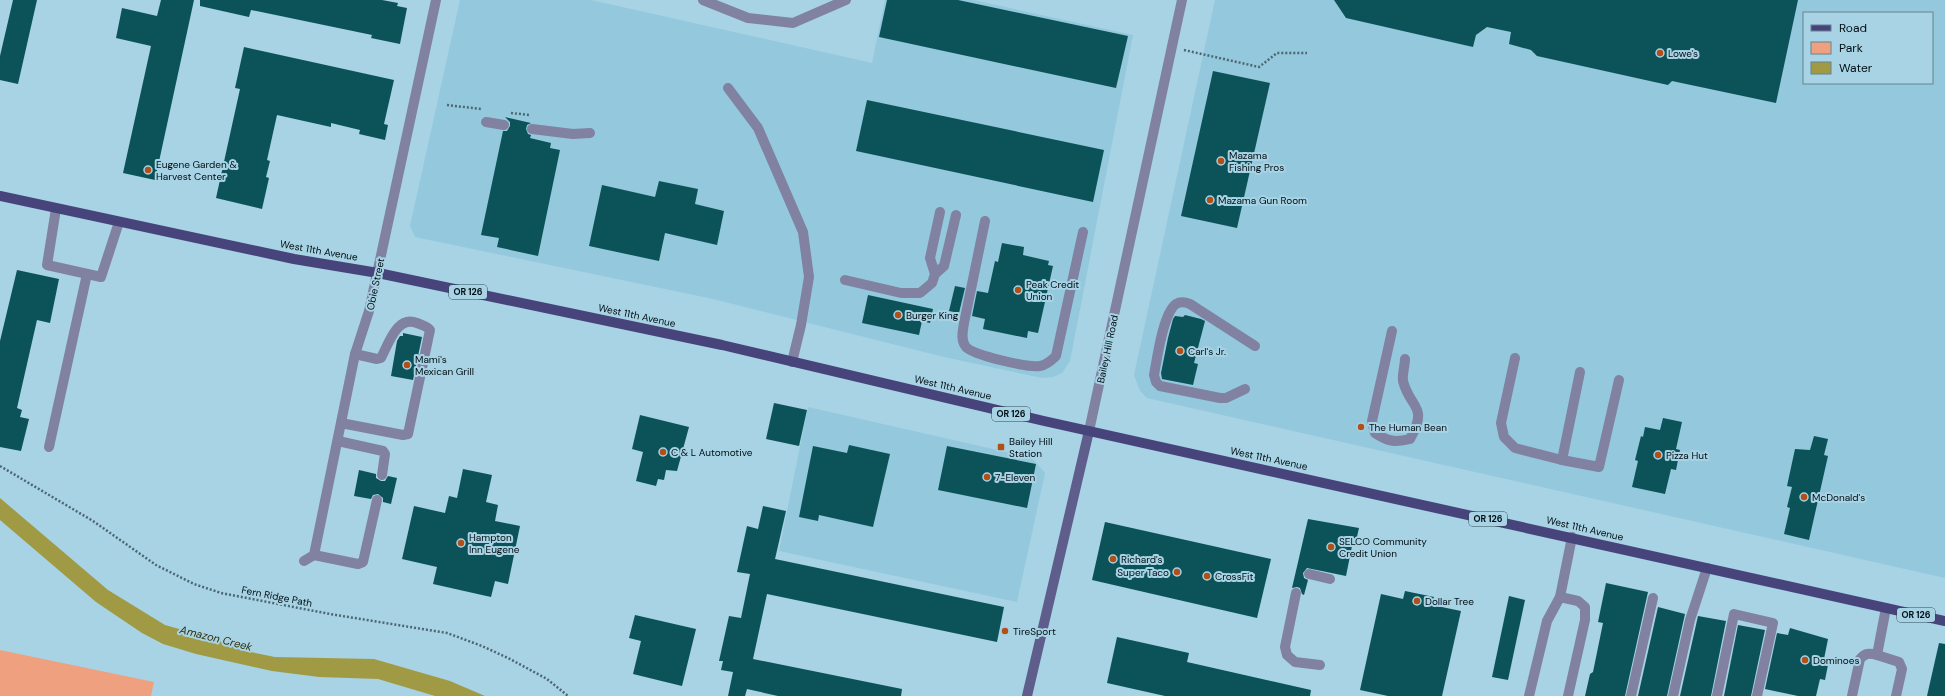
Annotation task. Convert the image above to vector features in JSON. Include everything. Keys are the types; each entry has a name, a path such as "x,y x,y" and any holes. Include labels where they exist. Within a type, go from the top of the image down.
{"main road":[{"name":"West 11th Avenue","path":"0,196 294,258 378,273 792,362 1089,431 1945,621"},
{"name":"Bailey Hill Road","path":"1027,696 1089,431"}],"street":[{"name":"Obie Street","path":"314,555 356,354 369,311 378,273 436,0"},
{"path":"703,0 748,18 793,23 846,0"},
{"name":"Bailey Hill Road","path":"1089,431 1182,0"},
{"path":"728,88 758,128 803,232 809,277 801,325 792,362"},
{"path":"486,122 504,125"},
{"path":"532,129 573,134 590,133"},
{"path":"56,209 47,265 101,277 119,222"},
{"path":"935,274 930,264 930,258 940,212"},
{"path":"845,280 913,294 920,293 927,289 935,274 942,270 946,261 956,215"},
{"path":"985,221 964,323 962,336 964,346 971,352 981,355 1031,366 1040,366 1049,362 1056,356 1083,232"},
{"path":"48,447 87,274"},
{"path":"1245,390 1226,398 1220,398 1160,386 1156,382 1154,375 1167,316 1175,304 1183,302 1186,303 1255,346"},
{"path":"341,423 402,436 408,434 430,330 428,327 413,322 404,322 398,327 381,358 377,359 356,354"},
{"path":"1392,331 1372,421 1375,433 1387,441 1399,442 1410,439 1417,426 1418,410 1403,380 1405,358"},
{"path":"1516,358 1501,423 1504,437 1515,448 1562,460 1599,467 1619,380"},
{"path":"1562,460 1580,372"},
{"path":"338,441 382,451 386,454 382,475"},
{"path":"304,561 314,555 358,564 363,562 377,500"},
{"path":"1529,696 1547,621 1560,597 1572,537"},
{"path":"1673,696 1690,620 1707,568"},
{"path":"1309,574 1330,579"},
{"path":"1296,593 1285,646 1286,655 1295,662 1320,665"},
{"path":"1560,597 1578,601 1585,607 1586,620 1568,696"},
{"path":"1631,696 1653,598"},
{"path":"1877,654 1886,608"},
{"path":"1717,696 1734,614 1773,623 1757,696"},
{"path":"1854,696 1860,659 1864,654 1869,653 1877,654 1899,662 1902,668 1896,696"}],"path":[{"path":"1172,47 1259,67 1277,53 1307,52"},
{"path":"447,104 486,110"},
{"path":"509,112 531,115"},
{"name":"Fern Ridge Path","path":"0,466 93,521 156,565 194,584 221,593 330,614 447,633 482,646 510,659 546,679 568,696"}],"shaded area":[{"path":"460,0 591,0 872,63 885,0 973,0 1133,35 1070,361 1062,373 1053,377 1042,378 944,357 713,299 415,237 410,226"},
{"path":"1215,0 1945,0 1945,578 1147,398 1140,391 1134,375"},
{"path":"808,407 1032,458 1045,473 1017,602 779,551"}],"green space":[{"path":"0,650 154,682 151,696 0,696"}],"water":[{"path":"0,498 108,590 165,625 215,639 241,650 275,657 374,659 450,681 485,696 435,696 378,679 319,677 272,671 196,654 163,644 142,633 96,602 0,520"}],"building":[{"path":"13,0 37,0 18,84 0,80 0,56"},
{"path":"161,0 194,0 155,180 123,173 151,46 116,38 122,8 157,16"},
{"path":"200,0 382,0 398,3 397,6 407,8 400,44 371,38 372,35 251,10 249,17 200,6"},
{"path":"887,0 958,0 1128,36 1116,88 879,37"},
{"name":"Lowe's","path":"1334,0 1798,0 1776,103 1672,81 1668,85 1537,56 1531,50 1509,44 1511,32 1487,27 1476,35 1473,47 1346,18"},
{"path":"244,47 394,80 384,124 388,125 385,140 359,134 360,130 331,123 331,127 277,115 267,160 270,161 266,177 269,178 262,209 216,198 240,89 235,88"},
{"path":"1213,71 1270,83 1237,228 1181,216"},
{"path":"867,100 1104,150 1093,202 856,151"},
{"path":"505,117 531,123 527,125 526,129 528,134 531,135 530,138 551,143 550,148 560,150 538,256 497,247 499,238 481,235 503,131 507,131 510,126 510,122"},
{"path":"659,181 698,189 695,204 724,211 717,245 665,233 659,261 589,246 602,185 655,197"},
{"name":"Peak Credit Union","path":"1002,243 1024,247 1023,255 1049,261 1048,265 1053,266 1038,333 1028,331 1027,338 983,329 985,319 972,316 977,291 988,293 995,261 998,262"},
{"path":"17,270 59,279 50,323 37,320 17,408 22,410 20,417 29,419 21,451 0,447 0,341"},
{"path":"955,286 965,288 959,313 949,311"},
{"name":"Burger King","path":"868,295 933,309 930,323 922,321 919,335 862,323"},
{"name":"Carl's Jr.","path":"1185,315 1205,321 1194,363 1198,364 1193,385 1162,379 1161,373 1173,319 1175,316 1183,317"},
{"name":"Mami's Mexican Grill","path":"403,333 422,337 413,380 391,376 397,341 400,336 403,336"},
{"path":"774,403 807,410 799,446 766,439"},
{"name":"C & L Automotive","path":"640,415 689,427 677,471 666,470 664,480 658,479 656,486 636,481 643,452 632,449"},
{"name":"Pizza Hut","path":"1663,418 1682,422 1676,449 1680,450 1676,470 1671,469 1665,494 1632,487 1638,461 1635,460 1641,436 1643,437 1645,427 1660,430"},
{"name":"McDonald's","path":"1814,436 1828,439 1824,455 1828,456 1809,540 1784,534 1790,508 1787,507 1792,487 1787,486 1795,449 1810,450"},
{"path":"849,445 890,454 873,527 819,515 818,521 799,517 813,446 847,453"},
{"name":"7-Eleven","path":"947,446 1036,464 1027,508 938,490"},
{"name":"Hampton Inn Eugene","path":"463,469 492,475 486,502 498,505 495,521 520,526 508,584 495,581 491,597 433,584 437,567 402,559 414,506 445,513 449,496 457,498"},
{"path":"359,470 376,474 376,478 381,481 385,481 388,476 397,478 391,504 383,502 383,498 378,494 373,495 371,499 354,496"},
{"path":"763,506 786,511 775,559 1004,607 997,642 767,594 753,659 902,689 901,696 778,696 747,689 745,696 728,696 733,672 721,670 723,661 719,661 729,616 741,618 750,574 737,572 747,526 758,529"},
{"path":"1308,519 1359,528 1356,541 1353,541 1346,576 1307,568 1303,573 1304,578 1308,580 1304,595 1302,594 1300,588 1292,588"},
{"path":"1105,522 1271,559 1257,618 1092,580"},
{"path":"1606,583 1648,592 1625,696 1585,696 1590,674 1593,672 1603,623 1598,622"},
{"path":"1405,591 1434,597 1432,605 1461,611 1442,696 1388,696 1360,690 1381,594 1403,599"},
{"path":"1509,596 1525,600 1508,680 1492,677"},
{"path":"1658,607 1685,614 1667,696 1638,696"},
{"path":"635,615 696,629 682,686 633,674 641,641 629,638"},
{"path":"1698,616 1726,621 1711,696 1680,696"},
{"path":"1738,625 1765,630 1751,696 1724,696"},
{"path":"1790,628 1828,639 1823,664 1828,665 1825,680 1820,679 1816,696 1798,696 1765,689 1777,633 1788,635"},
{"path":"1117,637 1189,653 1187,662 1311,690 1310,696 1165,696 1107,683"},
{"path":"1939,643 1945,644 1945,696 1927,696"}],"place":[{"name":"Lowe's","path":"1660,53"},
{"name":"Mazama Fishing Pros","path":"1221,161"},
{"name":"Eugene Garden & Harvest Center","path":"148,170"},
{"name":"Mazama Gun Room","path":"1210,200"},
{"name":"Peak Credit Union","path":"1018,290"},
{"name":"Burger King","path":"898,315"},
{"name":"Carl's Jr.","path":"1180,351"},
{"name":"Mami's Mexican Grill","path":"407,365"},
{"name":"The Human Bean","path":"1361,427"},
{"name":"Bailey Hill Station","path":"1001,447"},
{"name":"C & L Automotive","path":"663,452"},
{"name":"Pizza Hut","path":"1658,455"},
{"name":"7-Eleven","path":"987,477"},
{"name":"McDonald's","path":"1804,497"},
{"name":"Hampton Inn Eugene","path":"461,543"},
{"name":"SELCO Community Credit Union","path":"1331,547"},
{"name":"Richard's","path":"1113,559"},
{"name":"Super Taco","path":"1177,572"},
{"name":"CrossFit","path":"1207,576"},
{"name":"Dollar Tree","path":"1417,601"},
{"name":"TireSport","path":"1005,631"},
{"name":"Dominoes","path":"1805,660"}],"water label":[{"name":"Amazon Creek","path":"216,638"}]}
